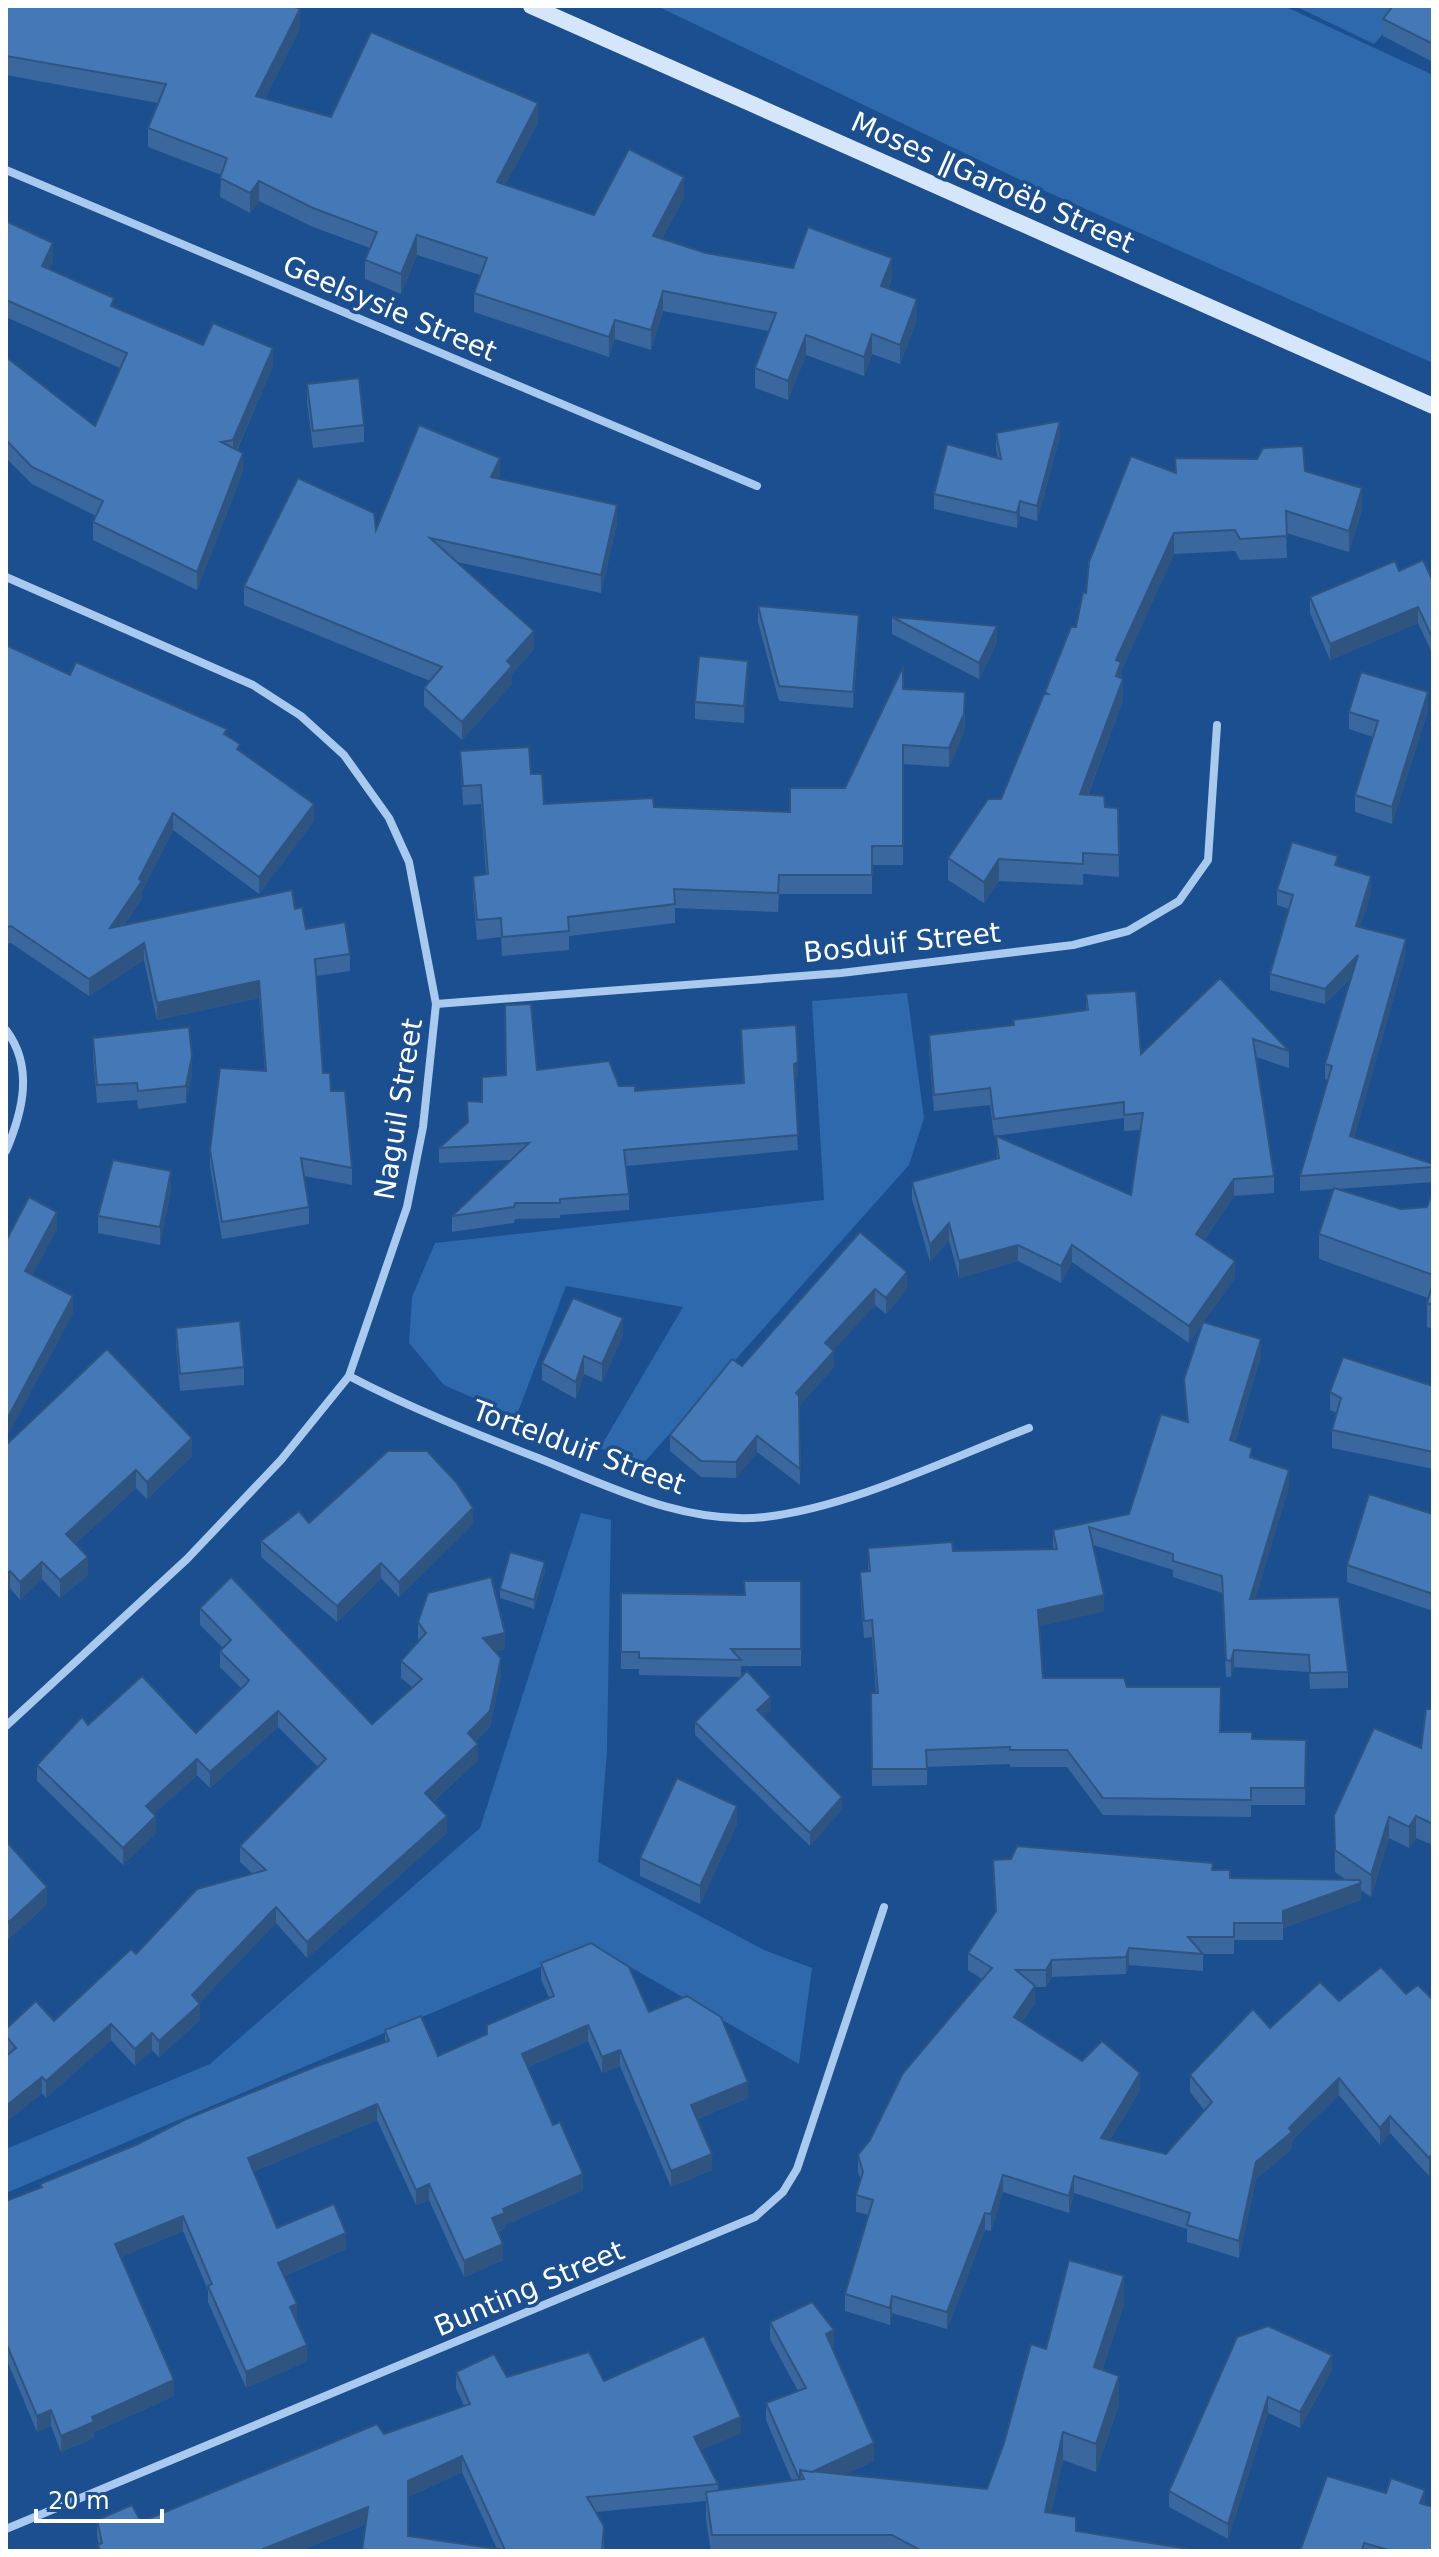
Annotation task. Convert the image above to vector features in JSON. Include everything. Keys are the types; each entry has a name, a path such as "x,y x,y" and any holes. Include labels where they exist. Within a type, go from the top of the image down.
{"main road":[{"name":"Moses ǁGaroëb Street","path":"531,6 1433,406"}],"street":[{"name":"Geelsysie Street","path":"6,170 757,486"},
{"name":"Naguil Street","path":"6,577 253,685 301,716 344,755 389,818 409,862 436,1004 423,1127 407,1207 349,1376 281,1460 187,1559 6,1726"},
{"name":"Bosduif Street","path":"436,1004 841,973 1073,945 1128,931 1179,901 1208,860 1217,725"},
{"path":"6,1030 14,1040 27,1087 6,1151"},
{"name":"Tortelduif Street","path":"349,1376 403,1405 642,1499 698,1513 763,1518 823,1506 1029,1428"},
{"name":"Bunting Street","path":"6,2529 755,2217 783,2192 797,2169 884,1907"}],"shaded area":[{"path":"657,6 1284,6 1433,75 1433,363 1027,183"},
{"path":"1295,6 1408,6 1374,44"},
{"path":"907,993 924,1118 909,1165 640,1467 600,1448 683,1307 566,1286 516,1417 444,1385 409,1343 412,1297 435,1243 824,1200 812,1001"},
{"path":"581,1513 611,1520 607,1751 598,1862 764,1950 812,1968 799,2064 592,1945 6,2193 6,2149 210,2064 480,1828"}],"building":[{"path":"6,6 294,6 300,9 256,96 331,117 371,32 538,103 497,182 594,215 629,149 684,177 653,236 706,253 793,268 808,227 892,258 881,286 917,299 900,345 872,334 864,357 806,335 788,381 755,368 776,313 663,291 651,330 615,320 609,337 474,293 487,258 417,235 401,274 365,260 377,232 313,208 259,181 250,193 220,178 227,158 148,128 166,84 6,56"},
{"path":"1393,6 1433,6 1433,44 1383,19"},
{"path":"6,221 53,243 42,266 114,298 111,306 203,345 213,323 273,348 233,440 221,442 243,453 197,572 93,522 103,501 32,467 6,440 6,357 95,426 127,353 6,300"},
{"path":"359,378 364,425 313,431 307,384"},
{"path":"1060,421 1037,506 1020,501 1017,513 934,494 947,444 1001,459 996,433"},
{"path":"419,425 500,458 491,477 617,505 601,575 430,538 534,631 507,661 512,666 462,722 424,688 442,667 244,586 298,478 374,513 376,530"},
{"path":"1303,446 1305,471 1362,488 1349,531 1286,511 1287,536 1240,539 1235,530 1174,533 1116,660 1121,662 1116,676 1123,679 1080,794 1104,796 1105,807 1118,808 1119,855 1083,853 1083,864 999,859 984,882 948,858 988,799 1001,799 1044,694 1048,694 1045,692 1071,627 1076,627 1083,592 1086,593 1089,562 1131,456 1176,473 1175,458 1257,459 1263,448"},
{"path":"1423,560 1433,581 1433,639 1418,607 1330,644 1310,597 1395,561 1399,571"},
{"path":"758,606 859,615 853,692 779,686"},
{"path":"892,617 997,626 979,663"},
{"path":"6,645 70,675 76,662 227,729 224,734 240,744 237,749 314,804 259,877 173,813 139,879 142,881 110,928 292,890 295,909 302,907 306,929 345,922 350,954 315,959 323,1073 330,1073 331,1091 345,1091 352,1168 301,1158 309,1207 222,1222 210,1150 220,1068 266,1071 259,981 157,1003 144,943 89,979 11,926 6,927"},
{"path":"699,656 748,661 744,706 695,702"},
{"path":"903,667 903,689 965,692 964,714 949,748 903,745 903,846 872,846 872,875 779,875 778,893 674,889 675,904 568,917 569,931 502,937 501,918 477,920 473,876 488,874 481,785 463,786 460,751 529,747 531,774 542,774 544,804 653,798 654,807 790,812 790,788 845,788"},
{"path":"1361,672 1428,692 1392,807 1355,795 1378,721 1349,712"},
{"path":"1292,842 1338,856 1335,865 1371,876 1356,926 1406,939 1350,1136 1433,1164 1433,1167 1300,1176 1332,1066 1325,1064 1358,955 1325,989 1270,974 1293,895 1277,890"},
{"path":"1220,978 1289,1051 1253,1039 1274,1176 1234,1179 1196,1234 1235,1261 1189,1326 1072,1245 1061,1266 1018,1245 959,1261 949,1223 930,1245 912,1182 999,1158 996,1136 1131,1195 1143,1113 1124,1115 1124,1102 994,1119 990,1088 934,1095 929,1035 1014,1025 1013,1020 1088,1010 1086,994 1136,991 1141,1054"},
{"path":"531,1004 537,1070 609,1061 619,1086 635,1086 635,1091 744,1083 741,1029 796,1025 798,1062 794,1064 798,1135 624,1150 629,1194 560,1199 560,1203 515,1203 514,1207 452,1216 529,1143 439,1148 468,1122 467,1101 482,1102 482,1077 506,1075 505,1005"},
{"path":"189,1027 192,1056 186,1086 138,1091 137,1083 97,1085 93,1038"},
{"path":"113,1160 171,1171 160,1227 98,1216"},
{"path":"1334,1188 1401,1209 1427,1207 1433,1191 1433,1275 1319,1234"},
{"path":"29,1197 57,1212 25,1271 73,1296 6,1421 6,1241"},
{"path":"860,1232 907,1272 886,1298 875,1289 825,1343 834,1351 796,1393 799,1396 800,1469 757,1436 736,1462 701,1461 670,1435 732,1359 742,1366"},
{"path":"1433,1283 1433,1305 1427,1303"},
{"path":"573,1298 623,1318 602,1364 584,1356 576,1382 542,1363"},
{"path":"240,1321 244,1367 180,1374 176,1328"},
{"path":"1203,1322 1261,1339 1230,1440 1252,1448 1250,1457 1289,1470 1250,1599 1339,1597 1348,1672 1310,1673 1309,1655 1234,1650 1231,1661 1226,1660 1222,1576 1173,1561 1173,1554 1089,1527 1104,1595 1038,1610 1043,1678 1124,1678 1127,1687 1221,1687 1220,1732 1252,1732 1252,1739 1306,1740 1305,1788 1251,1788 1251,1800 1103,1798 1067,1750 1010,1750 1010,1747 926,1750 927,1769 872,1769 871,1693 878,1693 872,1620 864,1621 860,1572 870,1571 868,1548 952,1542 953,1551 1057,1549 1053,1530 1129,1514 1161,1414 1188,1422 1184,1379"},
{"path":"107,1349 192,1438 147,1482 136,1470 66,1534 88,1557 60,1580 42,1562 20,1582 10,1571 6,1574 6,1445"},
{"path":"1343,1357 1433,1386 1433,1452 1332,1430 1341,1398 1330,1392"},
{"path":"388,1451 427,1451 456,1482 473,1508 399,1582 381,1563 337,1606 261,1541 299,1511 309,1523"},
{"path":"1369,1494 1433,1514 1433,1594 1347,1565"},
{"path":"510,1552 545,1562 534,1600 500,1589"},
{"path":"231,1577 372,1724 422,1679 401,1661 426,1633 418,1622 428,1593 491,1577 505,1633 483,1638 501,1658 490,1711 468,1733 478,1744 425,1793 447,1816 307,1942 276,1907 192,1995 200,2004 159,2041 152,2033 135,2049 111,2024 46,2081 42,2077 6,2106 6,2056 16,2048 6,2036 6,2029 36,2001 54,2021 131,1949 136,1954 197,1889 266,1870 240,1846 326,1759 278,1711 210,1772 197,1759 146,1806 156,1816 123,1848 37,1765 82,1717 88,1725 142,1676 196,1733 249,1680 220,1651 231,1640 200,1608"},
{"path":"744,1581 801,1581 801,1649 731,1649 741,1660 639,1658 639,1652 621,1652 621,1593 745,1595"},
{"path":"747,1671 771,1697 757,1710 842,1797 810,1833 695,1722"},
{"path":"1426,1709 1433,1709 1433,1824 1416,1816 1409,1827 1389,1817 1371,1875 1335,1850 1334,1815 1374,1728 1421,1748"},
{"path":"677,1778 737,1806 700,1886 640,1858"},
{"path":"6,1841 47,1887 9,1922 6,1919"},
{"path":"1017,1846 1213,1863 1212,1870 1230,1870 1230,1878 1360,1880 1361,1883 1283,1911 1283,1923 1234,1923 1234,1937 1188,1937 1203,1954 1129,1948 1126,1957 1052,1960 1046,1970 1016,1970 1035,1986 1014,2017 1082,2061 1102,2041 1140,2073 1101,2138 1166,2154 1212,2102 1190,2075 1253,2009 1270,2028 1320,1982 1339,2001 1381,1967 1406,1994 1418,1985 1433,2000 1433,2154 1429,2158 1390,2116 1380,2128 1339,2078 1289,2128 1292,2132 1256,2162 1239,2241 1187,2225 1190,2213 1074,2176 1069,2196 1003,2175 991,2214 985,2213 947,2312 892,2296 890,2308 845,2294 873,2200 856,2195 863,2172 858,2155 870,2140 903,2073 992,1968 968,1953 996,1911 993,1860 1011,1859"},
{"path":"591,1943 629,1967 649,2012 687,1996 721,2017 748,2082 691,2105 712,2154 671,2171 620,2050 602,2057 588,2025 522,2054 553,2125 560,2122 583,2174 503,2209 505,2213 492,2218 503,2244 464,2261 429,2184 416,2190 377,2104 248,2158 277,2228 334,2204 346,2233 278,2263 297,2304 290,2307 307,2345 246,2372 208,2286 212,2284 183,2216 115,2244 174,2380 92,2417 94,2422 61,2436 51,2410 37,2416 6,2343 6,2201 138,2144 184,2120 317,2066 389,2041 385,2030 421,2016 438,2056 487,2034 487,2025 554,1996 541,1963"},
{"path":"1069,2260 1124,2276 1094,2367 1119,2376 1096,2444 1063,2432 1045,2512 1076,2517 1076,2531 1201,2551 922,2551 892,2535 712,2535 706,2492 804,2479 800,2470 987,2489 1004,2443 1031,2344 1046,2349"},
{"path":"812,2302 834,2330 826,2334 874,2443 812,2472 800,2470 799,2478 766,2403 806,2388 770,2322"},
{"path":"1268,2326 1332,2355 1300,2412 1268,2397 1228,2524 1169,2491 1237,2337"},
{"path":"704,2336 741,2417 694,2437 718,2484 587,2497 604,2526 602,2551 362,2551 368,2507 264,2551 100,2551 98,2545 102,2543 97,2520 132,2505 141,2522 377,2424 384,2434 470,2404 456,2372 494,2354 507,2377 589,2352 604,2381","holes":["462,2456 505,2550 408,2536 408,2481"]},
{"path":"1327,2476 1386,2493 1391,2478 1425,2490 1420,2503 1433,2507 1433,2551 1392,2551 1364,2543 1362,2551 1300,2551"}]}
